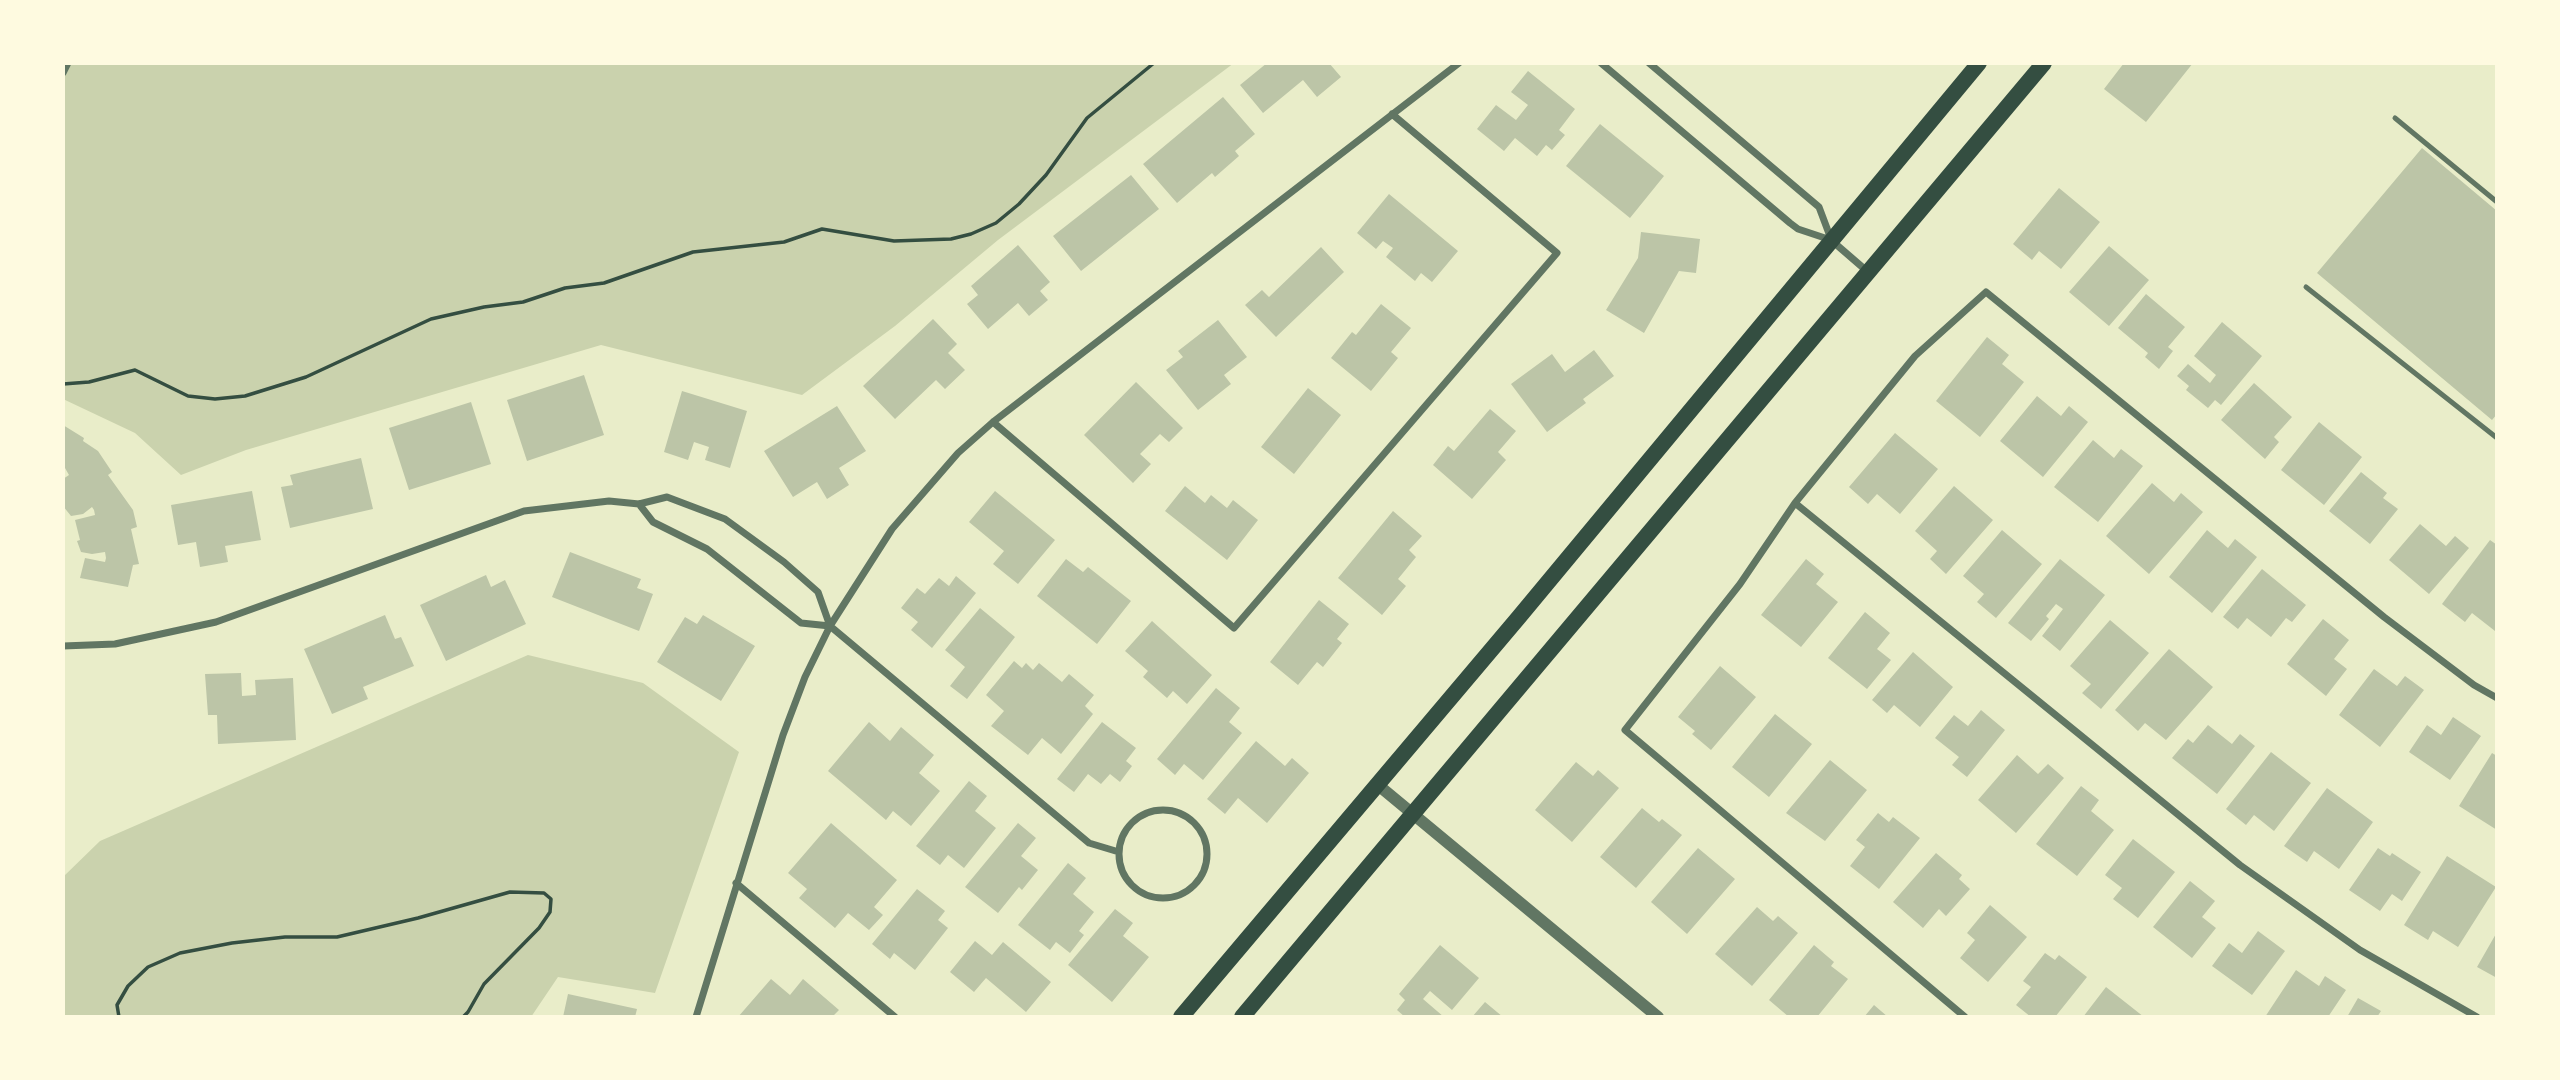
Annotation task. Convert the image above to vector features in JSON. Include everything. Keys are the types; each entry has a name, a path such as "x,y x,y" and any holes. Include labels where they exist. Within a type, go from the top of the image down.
{"main road":[{"path":"1181,1017 1378,785 1979,63"},
{"path":"1242,1017 2044,63"}],"street":[{"path":"63,73 68,63"},
{"path":"696,1017 783,734 805,677 830,626 892,529 958,453 993,422 1459,63"},
{"path":"1601,63 1798,229 1831,240 1868,272"},
{"path":"1649,63 1819,207 1831,240"},
{"path":"993,422 1234,628 1557,253 1392,114"},
{"path":"1965,1017 1625,730 1740,584 1795,503 1914,356 1986,292 2384,617 2474,685 2497,698"},
{"path":"63,646 115,644 216,622 524,511 609,501 639,504 667,497 725,519 784,562 818,592 830,626 1088,843 1119,852"},
{"path":"1795,503 2239,865 2360,950 2477,1017"},
{"path":"639,504 653,522 708,549 801,623 830,626"},
{"path":"1378,785 1658,1017"},
{"path":"1155,810 1170,810 1184,815 1196,824 1208,851 1206,866 1200,879 1184,893 1164,898 1149,897 1127,880 1121,867 1119,852 1129,825 1155,810"},
{"path":"736,883 895,1017"}],"lane":[{"path":"2395,118 2497,202"},
{"path":"2306,287 2497,438"}],"path":[{"path":"63,384 89,382 135,370 188,396 237,398 306,377 431,319 484,307 523,302 565,288 604,282 693,252 784,242 822,229 894,241 951,239 971,234 996,223 1019,204 1046,175 1087,118 1154,63"},
{"path":"119,1017 117,1005 128,986 148,967 180,953 285,937 337,937 407,921 510,892 544,893 551,898 550,912 484,984 463,1017"}],"green space":[{"path":"63,63 1234,63 998,240 895,326 802,395 601,345 246,450 181,475 135,433 63,399"},
{"path":"528,655 643,683 739,752 655,993 558,977 531,1017 63,1017 63,877 100,841"}],"building":[{"path":"1267,63 1329,63 1341,77 1317,97 1303,80 1263,113 1240,85"},
{"path":"2124,63 2193,63 2146,122 2104,89"},
{"path":"1528,71 1575,109 1559,130 1565,135 1552,150 1546,145 1537,156 1515,138 1504,151 1477,129 1496,105 1516,120 1528,105 1511,92"},
{"path":"1223,97 1255,134 1235,151 1239,156 1215,177 1212,173 1177,203 1143,164"},
{"path":"1600,124 1664,176 1630,218 1566,166"},
{"path":"2422,148 2497,211 2497,414 2492,420 2317,273"},
{"path":"1131,175 1159,209 1081,271 1053,236"},
{"path":"2059,188 2100,222 2061,269 2039,251 2032,260 2013,244"},
{"path":"1389,194 1458,251 1432,282 1421,273 1415,281 1386,257 1393,248 1383,241 1376,249 1357,233"},
{"path":"1641,232 1700,239 1696,273 1679,271 1644,333 1606,310 1638,258"},
{"path":"1018,245 1050,282 1040,291 1048,300 1029,316 1018,303 988,329 967,304 978,295 971,286"},
{"path":"2109,246 2149,280 2109,326 2069,292"},
{"path":"1321,247 1344,272 1276,337 1245,305 1262,290 1269,297"},
{"path":"2146,294 2185,327 2168,347 2173,351 2159,369 2145,357 2148,353 2118,328"},
{"path":"1381,304 1411,328 1391,352 1398,358 1371,391 1331,358 1352,332 1356,335"},
{"path":"933,319 957,344 948,353 965,370 945,389 936,380 895,419 863,386"},
{"path":"1218,320 1247,357 1224,375 1231,384 1198,410 1166,370 1183,357 1178,351"},
{"path":"2222,322 2262,356 2221,405 2215,400 2208,408 2186,390 2189,386 2177,376 2188,364 2210,383 2216,375 2194,356"},
{"path":"1987,337 2009,355 2002,364 2024,382 1980,437 1936,401"},
{"path":"1594,350 1614,376 1583,399 1586,403 1547,432 1511,384 1552,354 1565,372"},
{"path":"584,375 604,435 527,461 507,400"},
{"path":"1136,382 1183,428 1169,442 1160,434 1140,454 1151,464 1133,483 1084,435"},
{"path":"2254,383 2292,417 2274,437 2279,442 2265,459 2221,420"},
{"path":"1308,388 1341,415 1294,474 1261,447"},
{"path":"682,391 747,411 730,468 705,460 709,447 694,442 688,460 664,452"},
{"path":"2037,396 2061,416 2069,406 2088,422 2043,477 2000,441"},
{"path":"471,402 491,464 409,490 389,428"},
{"path":"837,406 866,451 839,468 849,485 827,499 817,482 793,497 764,451"},
{"path":"1490,409 1516,431 1498,452 1506,460 1472,499 1433,465 1448,446 1454,451"},
{"path":"2319,422 2362,457 2324,505 2281,470"},
{"path":"63,425 98,451 112,472 108,475 133,510 137,527 131,529 139,564 133,565 128,587 80,578 85,558 105,562 106,558 105,552 81,552 77,541 80,540 75,520 95,515 92,507 83,514 71,516 63,506 63,479 69,475 65,468 63,469"},
{"path":"1895,433 1938,469 1900,514 1877,494 1868,504 1849,487"},
{"path":"2093,440 2114,458 2121,449 2143,466 2098,522 2054,487"},
{"path":"361,458 373,509 290,528 281,487 293,485 290,475"},
{"path":"2361,472 2387,493 2383,498 2398,509 2370,544 2329,511"},
{"path":"2152,483 2174,502 2181,493 2203,512 2149,574 2106,536"},
{"path":"1185,486 1205,503 1211,495 1227,508 1233,500 1258,520 1227,560 1165,511"},
{"path":"1954,486 1993,520 1946,574 1930,559 1937,551 1915,531"},
{"path":"252,491 261,540 225,546 228,562 200,567 196,542 178,545 171,505"},
{"path":"995,491 1055,540 1018,584 993,564 1004,551 969,522"},
{"path":"1393,511 1422,536 1409,550 1416,557 1398,579 1406,586 1382,615 1338,578"},
{"path":"2420,524 2446,546 2455,536 2469,548 2429,594 2389,560"},
{"path":"2002,530 2042,564 1996,618 1977,602 1984,594 1963,576"},
{"path":"2207,530 2228,548 2235,539 2257,557 2212,613 2169,577"},
{"path":"2490,540 2497,545 2495,631 2472,613 2465,622 2442,604"},
{"path":"570,552 641,579 637,588 653,594 639,631 552,597"},
{"path":"1066,559 1083,572 1088,567 1131,601 1097,644 1037,596"},
{"path":"1806,559 1824,574 1816,584 1838,602 1801,647 1761,615"},
{"path":"2060,559 2105,595 2060,651 2042,636 2063,609 2056,604 2046,616 2049,619 2031,641 2008,623"},
{"path":"2262,569 2306,605 2292,622 2286,618 2271,637 2247,618 2238,629 2223,617"},
{"path":"486,575 491,587 505,580 526,624 446,661 420,605"},
{"path":"956,576 976,593 932,648 911,630 918,622 901,608 917,588 925,594 939,578 949,586"},
{"path":"1319,600 1349,624 1337,639 1342,643 1323,667 1317,662 1298,685 1270,662"},
{"path":"980,608 1015,637 967,699 950,686 965,667 945,650"},
{"path":"1865,612 1890,633 1877,649 1891,660 1867,689 1828,658"},
{"path":"385,615 395,639 401,637 414,666 363,687 368,699 332,714 304,649"},
{"path":"703,615 755,646 721,701 657,662 685,617 697,624"},
{"path":"2323,619 2349,640 2334,659 2347,669 2326,696 2287,664"},
{"path":"2110,620 2149,653 2101,709 2082,693 2091,684 2070,666"},
{"path":"1152,621 1212,675 1187,704 1173,691 1167,698 1143,677 1148,671 1125,651"},
{"path":"2169,649 2213,687 2166,740 2145,723 2138,731 2115,710"},
{"path":"1913,652 1953,687 1920,727 1894,705 1887,713 1872,700"},
{"path":"1014,661 1022,668 1026,663 1033,670 1039,663 1062,682 1069,674 1094,695 1085,706 1093,714 1061,754 1042,738 1028,755 991,726 1004,711 986,695"},
{"path":"1720,666 1756,697 1711,750 1692,734 1695,731 1678,717"},
{"path":"2374,669 2397,686 2405,676 2424,690 2380,747 2339,715"},
{"path":"241,673 242,696 256,695 255,680 293,678 296,740 218,744 217,715 208,715 205,674"},
{"path":"1216,688 1240,708 1229,722 1242,733 1203,780 1184,764 1175,775 1157,759"},
{"path":"1981,710 2005,730 1967,777 1952,765 1959,757 1935,738 1954,715 1968,726"},
{"path":"1775,714 1812,744 1769,797 1732,767"},
{"path":"2453,717 2481,736 2450,780 2409,752 2427,725 2441,735"},
{"path":"869,722 890,741 901,727 934,755 919,773 940,791 911,826 893,811 886,820 828,771"},
{"path":"1102,722 1136,748 1126,761 1132,766 1120,782 1110,774 1101,784 1088,774 1074,792 1057,779"},
{"path":"2208,725 2232,744 2240,734 2255,746 2217,794 2172,758 2188,739 2193,743"},
{"path":"1256,741 1285,766 1292,758 1309,773 1267,823 1238,798 1225,814 1207,799"},
{"path":"2271,752 2311,783 2274,831 2254,815 2246,825 2226,809"},
{"path":"2492,753 2497,756 2497,830 2459,806"},
{"path":"2017,755 2038,774 2048,764 2064,778 2016,833 1978,800"},
{"path":"1830,760 1867,790 1825,841 1786,813"},
{"path":"1576,762 1593,776 1598,770 1619,788 1572,842 1535,810"},
{"path":"969,781 987,796 975,811 996,828 964,868 948,855 940,865 916,846"},
{"path":"2081,786 2099,800 2091,811 2114,830 2077,876 2036,844"},
{"path":"2327,788 2373,822 2339,869 2314,851 2307,862 2284,846"},
{"path":"1642,808 1682,835 1636,888 1600,857"},
{"path":"1878,813 1889,822 1893,817 1920,838 1879,889 1850,866 1865,847 1856,840"},
{"path":"831,823 897,880 874,907 883,915 869,930 848,913 835,928 799,898 807,889 788,873"},
{"path":"1018,823 1036,838 1021,856 1038,870 1022,890 1019,887 998,913 965,887"},
{"path":"2133,839 2175,872 2138,918 2113,899 2122,888 2105,875"},
{"path":"1698,848 1735,879 1687,934 1651,902"},
{"path":"2378,848 2390,856 2392,853 2421,872 2402,901 2392,894 2380,911 2349,890"},
{"path":"1936,853 1962,875 1959,879 1970,889 1946,916 1939,909 1923,928 1893,902"},
{"path":"2447,856 2496,887 2458,947 2433,931 2428,940 2404,925"},
{"path":"1068,863 1086,878 1073,894 1094,912 1079,931 1084,935 1070,953 1056,942 1050,950 1018,925"},
{"path":"2190,881 2215,901 2202,917 2216,928 2192,958 2153,927"},
{"path":"917,889 945,911 938,920 948,928 915,970 894,953 890,959 872,944"},
{"path":"1990,905 2027,937 1988,982 1960,958 1975,940 1967,933"},
{"path":"1757,907 1773,921 1778,916 1798,933 1752,986 1715,954"},
{"path":"1115,909 1133,923 1123,936 1149,957 1112,1002 1068,965"},
{"path":"2258,931 2285,951 2252,995 2212,966 2229,943 2242,953"},
{"path":"2497,932 2497,978 2477,967"},
{"path":"975,941 992,955 1003,942 1051,982 1026,1012 986,978 974,992 950,972"},
{"path":"1440,945 1479,978 1452,1010 1430,991 1423,999 1444,1017 1405,1017 1397,1010 1405,1000 1399,994"},
{"path":"1814,945 1834,962 1831,966 1848,979 1817,1017 1789,1017 1769,1000"},
{"path":"2045,953 2055,960 2059,955 2087,977 2055,1017 2031,1017 2016,1005 2031,987 2023,981"},
{"path":"2296,970 2319,986 2325,976 2346,990 2328,1017 2265,1017"},
{"path":"771,979 790,995 803,979 839,1010 832,1017 738,1017"},
{"path":"2106,987 2144,1017 2083,1017"},
{"path":"568,994 637,1009 635,1017 563,1017"},
{"path":"2358,998 2381,1011 2377,1017 2347,1017"},
{"path":"1485,1002 1503,1017 1472,1017"},
{"path":"1874,1005 1888,1017 1864,1017"}]}
